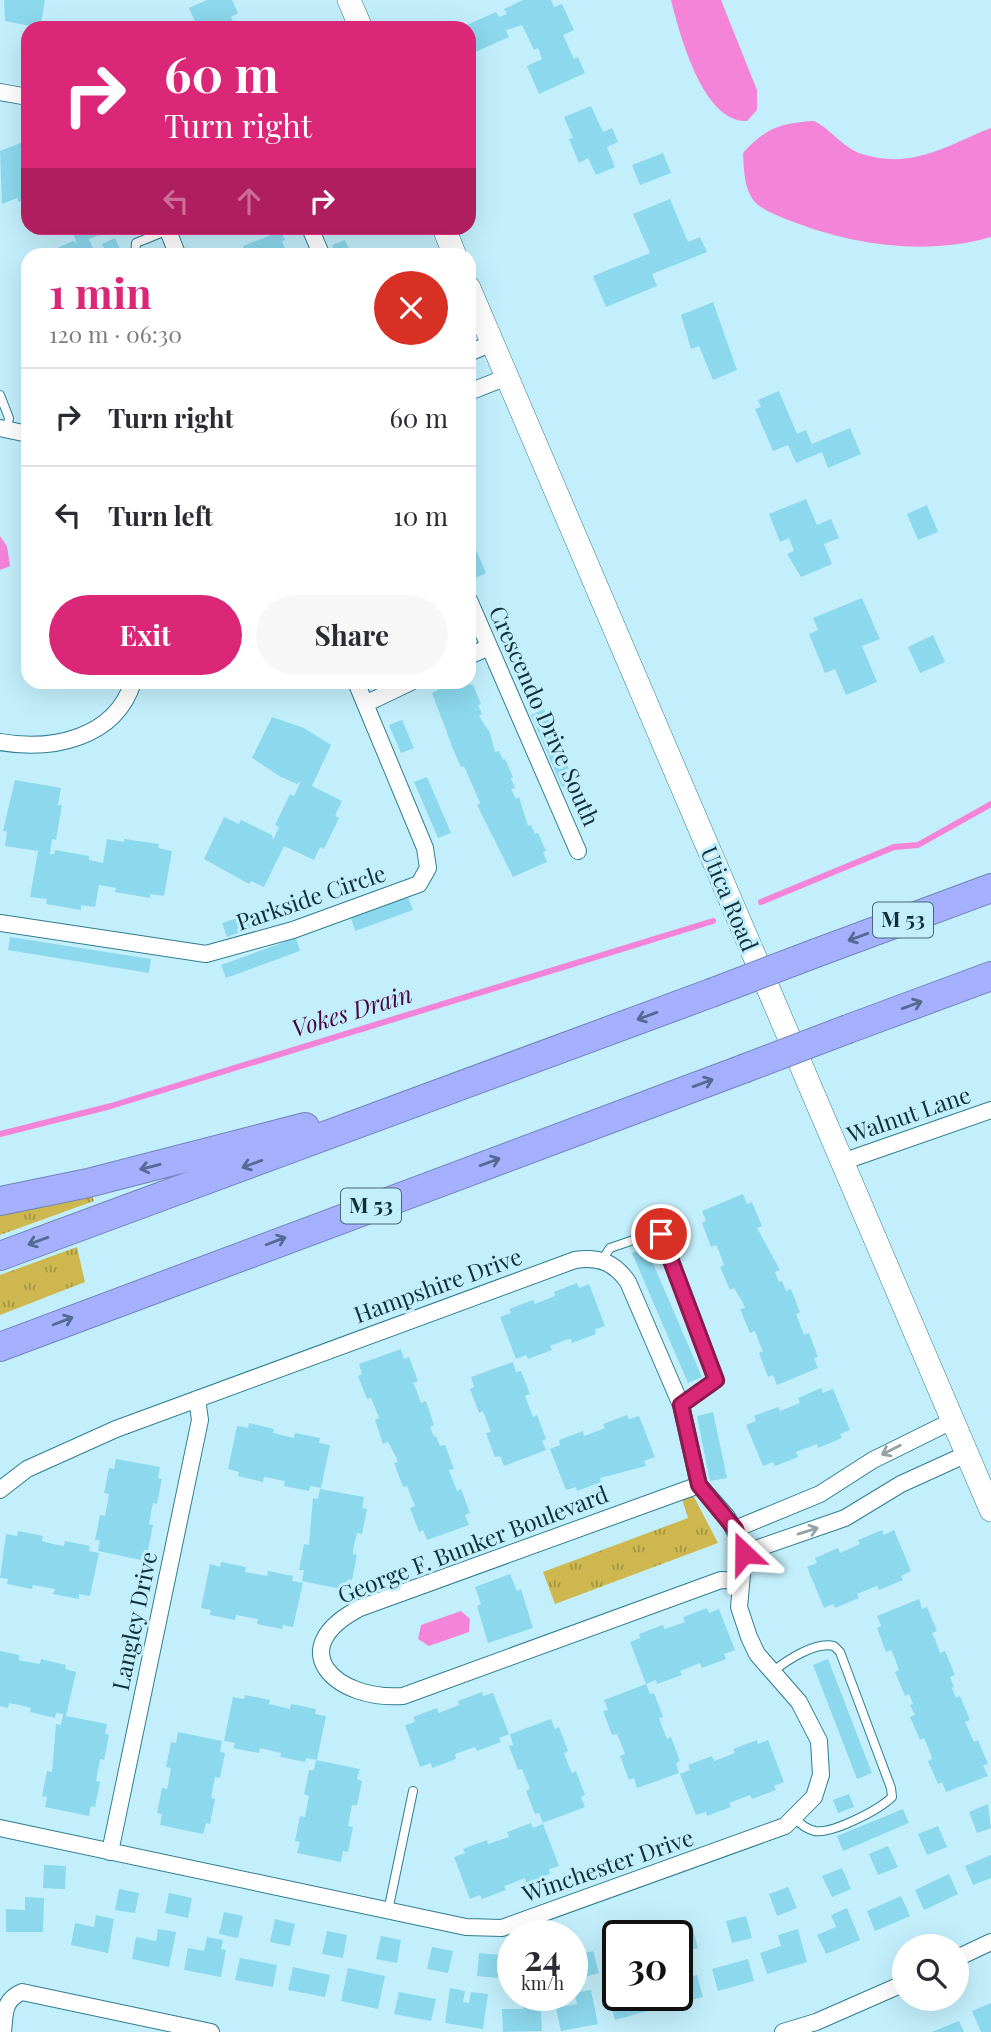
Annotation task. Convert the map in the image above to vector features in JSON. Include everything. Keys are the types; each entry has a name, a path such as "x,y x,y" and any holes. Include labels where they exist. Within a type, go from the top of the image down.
{"highway":[{"name":"M 53","path":"0,1255 991,888"},
{"name":"M 53","path":"0,1347 991,976"},
{"path":"0,1201 88,1183 430,1095"}],"street":[{"path":"349,0 358,21"},
{"path":"0,92 21,96"},
{"name":"Utica Road","path":"476,305 991,1510"},
{"path":"476,350 492,343"},
{"path":"476,389 506,377"},
{"path":"3,429 21,433"},
{"name":"Crescendo Drive South","path":"476,616 578,851"},
{"path":"476,653 489,647"},
{"path":"0,742 57,744 86,736 108,720 128,689"},
{"name":"Parkside Circle","path":"0,922 205,954 293,930 419,884 428,868 425,848 359,689"},
{"path":"365,704 396,689"},
{"name":"Walnut Lane","path":"842,1162 991,1110"},
{"name":"Hampshire Drive","path":"0,1490 27,1469 116,1429 575,1260 603,1260"},
{"path":"603,1260 614,1266 628,1282 681,1405 699,1485 739,1540"},
{"name":"Langley Drive","path":"110,1852 200,1420 197,1399"},
{"path":"739,1540 873,1460 952,1421"},
{"path":"739,1540 845,1518 901,1484 967,1454"},
{"name":"George F. Bunker Boulevard","path":"699,1485 360,1608 344,1616 325,1634 321,1646 322,1661 336,1682 355,1692 402,1696 721,1580 740,1581"},
{"name":"Winchester Drive","path":"0,1828 466,1927 502,1928 772,1832 796,1819 814,1797 821,1775 822,1755 811,1721 748,1637 739,1607 739,1540"},
{"path":"969,1952 991,1942"},
{"path":"783,2032 816,2022 892,1989"},
{"path":"3,2032 4,2015 12,1996 22,1992 211,2032"}],"lane":[{"path":"136,248 136,243 154,235"},
{"path":"0,395 9,418 3,429"},
{"path":"603,1260 610,1248 657,1232 661,1234 716,1380 681,1405"},
{"path":"772,1672 823,1645 834,1646 840,1652 891,1788 892,1797 883,1806 833,1828 815,1831 803,1827 796,1819"},
{"path":"388,1911 414,1791"}],"green space":[{"path":"92,1196 94,1201 0,1235 0,1212"},
{"path":"77,1247 85,1282 0,1315 0,1275"},
{"path":"693,1495 718,1543 555,1604 543,1572 688,1518 682,1499"}],"shaded area":[{"path":"671,0 721,0 757,90 757,110 747,121 731,118 718,108 706,93 687,54"},
{"path":"814,121 855,151 880,158 897,159 929,153 991,128 991,237 967,243 916,247 864,242 814,229 760,207 747,187 743,153 774,128"},
{"path":"0,536 7,546 10,566 0,570"},
{"path":"461,1611 470,1619 469,1632 429,1646 418,1639 421,1625"}],"building":[{"path":"4,0 45,0 41,21 21,21 21,24 5,21"},
{"path":"207,0 232,0 238,13 231,17 233,21 195,21 189,8"},
{"path":"523,0 551,0 554,7 562,4 574,30 563,35 574,59 578,57 585,73 539,94 527,66 542,59 538,48 534,50 522,25 506,30 509,37 476,52 476,21 496,12 499,17 507,14 504,9"},
{"path":"591,106 603,132 612,128 618,142 607,147 615,167 596,175 588,158 579,163 564,117"},
{"path":"21,143 19,202 17,198 2,204 0,151"},
{"path":"663,153 671,173 640,185 632,165"},
{"path":"670,199 688,242 700,237 707,252 652,274 657,286 606,307 593,276 650,253 633,214"},
{"path":"74,235 99,235 89,239 93,248 57,248 73,241 77,244"},
{"path":"271,235 283,235 285,240 282,241 285,248 243,246"},
{"path":"115,238 119,248 104,248 102,244"},
{"path":"345,240 348,248 333,248 332,245"},
{"path":"713,302 737,370 713,380 699,346 691,349 681,315"},
{"path":"779,391 797,434 806,430 812,444 850,428 861,454 828,468 822,452 796,463 788,445 773,451 755,409 761,407 758,400"},
{"path":"806,499 817,525 831,519 839,538 824,544 832,564 801,577 787,554 794,551 789,538 780,542 769,514"},
{"path":"927,505 938,532 918,540 907,514"},
{"path":"476,549 486,573 476,578"},
{"path":"862,598 880,639 862,646 877,682 846,695 835,669 825,673 809,634 818,630 813,618"},
{"path":"933,635 945,662 920,673 908,647"},
{"path":"440,689 475,689 481,704 478,705 482,714 479,716 490,733 495,752 499,751 503,760 505,759 513,777 511,778 515,788 511,789 516,799 519,797 528,826 531,825 535,834 538,833 546,851 543,852 547,862 513,877 477,805 480,803 464,766 461,767 453,749 432,693"},
{"path":"544,709 574,781 562,787 531,715"},
{"path":"272,717 304,728 331,745 312,786 342,801 335,816 339,818 324,849 320,847 314,860 284,846 264,887 251,881 249,884 204,859 224,817 239,824 241,820 272,835 273,840 279,827 275,825 290,794 294,796 301,781 297,784 281,777 252,758"},
{"path":"402,720 414,748 401,753 389,725"},
{"path":"427,777 451,833 438,838 414,782"},
{"path":"15,780 61,788 58,805 62,805 56,840 52,839 50,854 54,854 55,850 89,856 89,860 103,863 107,839 159,844 158,848 172,851 164,896 150,894 150,898 115,892 116,888 99,885 95,907 81,905 81,910 46,904 47,899 30,897 38,851 5,846 7,831 3,831"},
{"path":"408,897 413,910 355,931 351,918"},
{"path":"252,913 257,926 227,937 222,923"},
{"path":"10,937 151,959 149,973 8,950"},
{"path":"296,938 300,951 226,978 221,965"},
{"path":"743,1194 747,1204 752,1202 762,1226 757,1228 780,1270 775,1272 779,1282 782,1281 786,1291 791,1289 800,1312 796,1314 804,1335 809,1333 818,1357 814,1358 818,1368 777,1385 773,1375 768,1377 759,1353 763,1351 755,1331 750,1333 740,1309 745,1308 743,1303 734,1288 730,1290 720,1267 724,1265 719,1251 716,1245 711,1247 702,1223 706,1221 702,1211"},
{"path":"646,1247 702,1377 688,1383 632,1253"},
{"path":"577,1283 579,1288 589,1284 605,1326 595,1329 596,1334 572,1343 571,1339 565,1340 550,1346 552,1350 528,1359 526,1355 516,1359 500,1317 511,1313 509,1309 533,1300 535,1304 555,1296 554,1292"},
{"path":"401,1349 404,1359 409,1357 418,1381 413,1383 421,1403 426,1401 434,1425 430,1427 440,1446 445,1445 454,1469 449,1470 450,1473 457,1491 461,1489 470,1513 465,1515 469,1525 427,1540 423,1530 419,1532 410,1508 415,1506 407,1486 403,1487 394,1463 398,1462 388,1442 383,1444 375,1420 379,1418 378,1415 371,1398 367,1399 358,1376 362,1374 359,1364"},
{"path":"513,1362 516,1372 521,1371 530,1394 525,1396 533,1417 537,1415 546,1439 542,1441 546,1450 504,1466 500,1456 495,1457 486,1433 491,1432 483,1411 479,1413 470,1389 474,1387 471,1377"},
{"path":"821,1388 823,1393 833,1389 850,1430 840,1434 842,1438 818,1448 817,1444 796,1452 798,1457 775,1466 773,1462 763,1466 746,1425 756,1421 754,1416 778,1407 780,1411 800,1403 798,1398"},
{"path":"713,1412 727,1478 710,1481 697,1416"},
{"path":"627,1415 629,1419 639,1416 655,1457 644,1461 646,1466 600,1478 601,1482 577,1491 576,1487 566,1490 550,1449 560,1445 559,1440 583,1431 584,1436 595,1432 605,1428 603,1424"},
{"path":"249,1423 274,1429 273,1433 294,1438 295,1433 320,1438 319,1443 330,1445 321,1488 310,1486 309,1491 284,1486 285,1481 264,1477 263,1482 238,1476 239,1472 228,1469 237,1426 248,1428"},
{"path":"116,1459 160,1467 158,1478 162,1479 157,1504 153,1503 152,1508 149,1524 153,1525 148,1550 144,1550 141,1560 98,1551 100,1540 95,1540 100,1515 105,1516 109,1494 104,1493 109,1468 114,1469"},
{"path":"320,1489 364,1497 362,1508 367,1509 362,1534 357,1533 353,1554 357,1555 352,1580 348,1579 346,1590 302,1581 304,1570 299,1570 304,1544 309,1545 313,1498 318,1499"},
{"path":"882,1530 884,1535 894,1530 911,1571 901,1576 903,1580 879,1590 877,1586 857,1594 859,1598 835,1608 833,1604 824,1608 807,1567 817,1563 815,1558 838,1548 840,1553 860,1544 858,1540"},
{"path":"18,1531 43,1536 42,1541 53,1544 64,1546 65,1541 90,1546 89,1551 99,1553 90,1596 79,1594 79,1599 53,1594 55,1589 33,1585 32,1589 7,1584 8,1579 0,1578 6,1534 17,1536"},
{"path":"221,1562 246,1567 245,1572 267,1576 268,1571 293,1576 292,1581 303,1583 293,1627 283,1625 282,1629 257,1624 258,1619 236,1615 235,1620 210,1615 211,1610 201,1608 210,1564 220,1567"},
{"path":"510,1574 517,1591 521,1589 533,1628 488,1643 477,1606 481,1604 475,1587"},
{"path":"919,1599 922,1609 927,1607 937,1631 932,1633 940,1653 945,1651 955,1675 950,1677 954,1687 952,1688 956,1698 960,1696 970,1720 965,1722 974,1742 978,1740 988,1764 983,1765 988,1776 946,1792 942,1782 938,1784 928,1761 932,1759 930,1752 924,1738 920,1740 910,1717 915,1715 910,1705 913,1704 909,1694 905,1696 895,1672 899,1670 894,1656 891,1650 886,1652 877,1628 881,1626 877,1616"},
{"path":"707,1608 709,1613 719,1609 735,1650 724,1654 726,1659 702,1668 700,1663 680,1671 682,1675 657,1684 656,1680 646,1684 630,1642 640,1638 639,1634 663,1625 664,1629 685,1622 683,1617"},
{"path":"0,1651 19,1655 19,1660 23,1661 40,1664 41,1659 66,1665 65,1669 76,1672 66,1716 107,1724 105,1734 109,1735 104,1760 100,1759 96,1781 100,1782 95,1807 91,1806 89,1816 45,1807 47,1797 42,1796 47,1771 52,1772 56,1724 61,1725 63,1714 56,1713 55,1718 30,1712 31,1708 20,1705 9,1703 8,1708 0,1706"},
{"path":"828,1659 872,1773 857,1779 813,1665"},
{"path":"646,1684 650,1694 654,1693 663,1717 659,1718 663,1729 667,1739 671,1737 680,1761 676,1763 679,1773 637,1788 634,1778 629,1780 620,1756 625,1754 617,1734 612,1735 603,1711 608,1710 604,1700"},
{"path":"482,1692 483,1696 493,1693 509,1734 499,1738 501,1742 477,1751 475,1747 455,1754 456,1759 432,1768 431,1763 420,1767 405,1725 415,1722 413,1717 437,1708 439,1713 459,1705 458,1701"},
{"path":"245,1695 270,1700 269,1704 290,1709 291,1704 316,1709 315,1714 326,1716 317,1760 306,1758 305,1762 280,1757 281,1753 260,1748 259,1753 233,1748 235,1743 224,1741 233,1697 244,1699"},
{"path":"551,1719 555,1729 559,1727 568,1751 564,1753 570,1769 572,1773 576,1771 585,1795 581,1797 585,1807 543,1823 539,1813 535,1814 526,1791 530,1789 522,1769 518,1770 509,1746 513,1745 510,1734"},
{"path":"178,1732 222,1741 220,1752 225,1753 220,1778 215,1777 211,1798 215,1799 210,1824 206,1823 203,1834 160,1825 162,1814 157,1813 162,1788 167,1789 168,1785 171,1768 166,1767 171,1742 176,1743"},
{"path":"757,1740 758,1744 768,1740 784,1782 774,1786 776,1790 752,1799 750,1795 729,1803 731,1807 707,1816 706,1812 696,1815 680,1774 690,1770 688,1765 712,1756 714,1761 717,1760 735,1753 733,1749"},
{"path":"316,1760 360,1769 357,1779 362,1781 357,1805 352,1805 348,1826 353,1827 348,1852 343,1851 341,1862 297,1853 300,1842 295,1841 300,1816 305,1817 309,1796 304,1794 309,1770 314,1770"},
{"path":"849,1794 854,1807 838,1813 833,1800"},
{"path":"988,1804 991,1828 977,1833 969,1812"},
{"path":"903,1809 909,1823 843,1851 837,1836"},
{"path":"531,1823 533,1828 543,1824 559,1866 549,1869 550,1874 526,1883 525,1878 504,1886 506,1890 482,1899 480,1895 470,1899 454,1857 465,1853 463,1849 487,1840 488,1844 509,1837 507,1832"},
{"path":"938,1826 947,1847 927,1855 918,1834"},
{"path":"888,1846 898,1867 878,1875 869,1854"},
{"path":"991,1855 991,1878 973,1885 965,1866"},
{"path":"44,1865 66,1866 65,1889 43,1888"},
{"path":"842,1868 851,1889 832,1897 822,1876"},
{"path":"949,1874 958,1894 924,1910 915,1890"},
{"path":"788,1887 797,1908 777,1916 769,1894"},
{"path":"119,1889 139,1893 135,1913 115,1910"},
{"path":"169,1893 192,1898 188,1918 165,1913"},
{"path":"901,1896 910,1916 875,1931 867,1911"},
{"path":"25,1897 44,1898 43,1932 6,1932 6,1909 25,1910"},
{"path":"847,1908 860,1940 826,1954 817,1935 836,1927 831,1915"},
{"path":"224,1912 243,1916 238,1938 219,1934"},
{"path":"96,1915 114,1919 108,1953 71,1945 75,1923 94,1927"},
{"path":"746,1916 752,1938 732,1943 726,1921"},
{"path":"275,1919 295,1924 290,1946 270,1942"},
{"path":"158,1929 176,1932 169,1967 132,1959 136,1937 156,1941"},
{"path":"798,1929 807,1962 767,1974 760,1953 781,1946 778,1935"},
{"path":"693,1930 698,1948 693,1950"},
{"path":"327,1931 347,1935 343,1958 322,1954"},
{"path":"381,1936 401,1940 397,1963 376,1959"},
{"path":"207,1937 223,1940 221,1949 226,1950 221,1977 184,1970 188,1948 204,1951"},
{"path":"432,1947 453,1951 448,1973 427,1969"},
{"path":"593,1951 599,1973 588,1976 588,1952"},
{"path":"479,1953 497,1955 497,1978 477,1976"},
{"path":"240,1958 277,1965 273,1987 235,1980"},
{"path":"748,1959 754,1981 718,1991 712,1969"},
{"path":"293,1967 330,1975 325,1997 288,1990"},
{"path":"348,1968 385,1976 378,2009 341,2001"},
{"path":"697,1975 703,1997 693,1999 693,1976"},
{"path":"450,1988 465,1991 463,2002 469,2003 471,1992 488,1994 483,2029 445,2023"},
{"path":"591,1990 598,2024 561,2031 557,2011 588,2011 588,1991"},
{"path":"399,1992 436,1999 431,2021 394,2014"},
{"path":"991,2003 991,2032 981,2032 972,2011"},
{"path":"502,2011 541,2011 542,2031 503,2032"},
{"path":"613,2011 647,2011 615,2020"},
{"path":"959,2021 964,2032 932,2032"}],"waterway":[{"name":"Vokes Drain","path":"761,902 894,847 918,845 991,804"},
{"name":"Vokes Drain","path":"0,1134 111,1106 713,921"}],"route":[{"path":"661,1234 716,1380 715,1384 681,1405 699,1485 735,1529 744,1553"}]}
